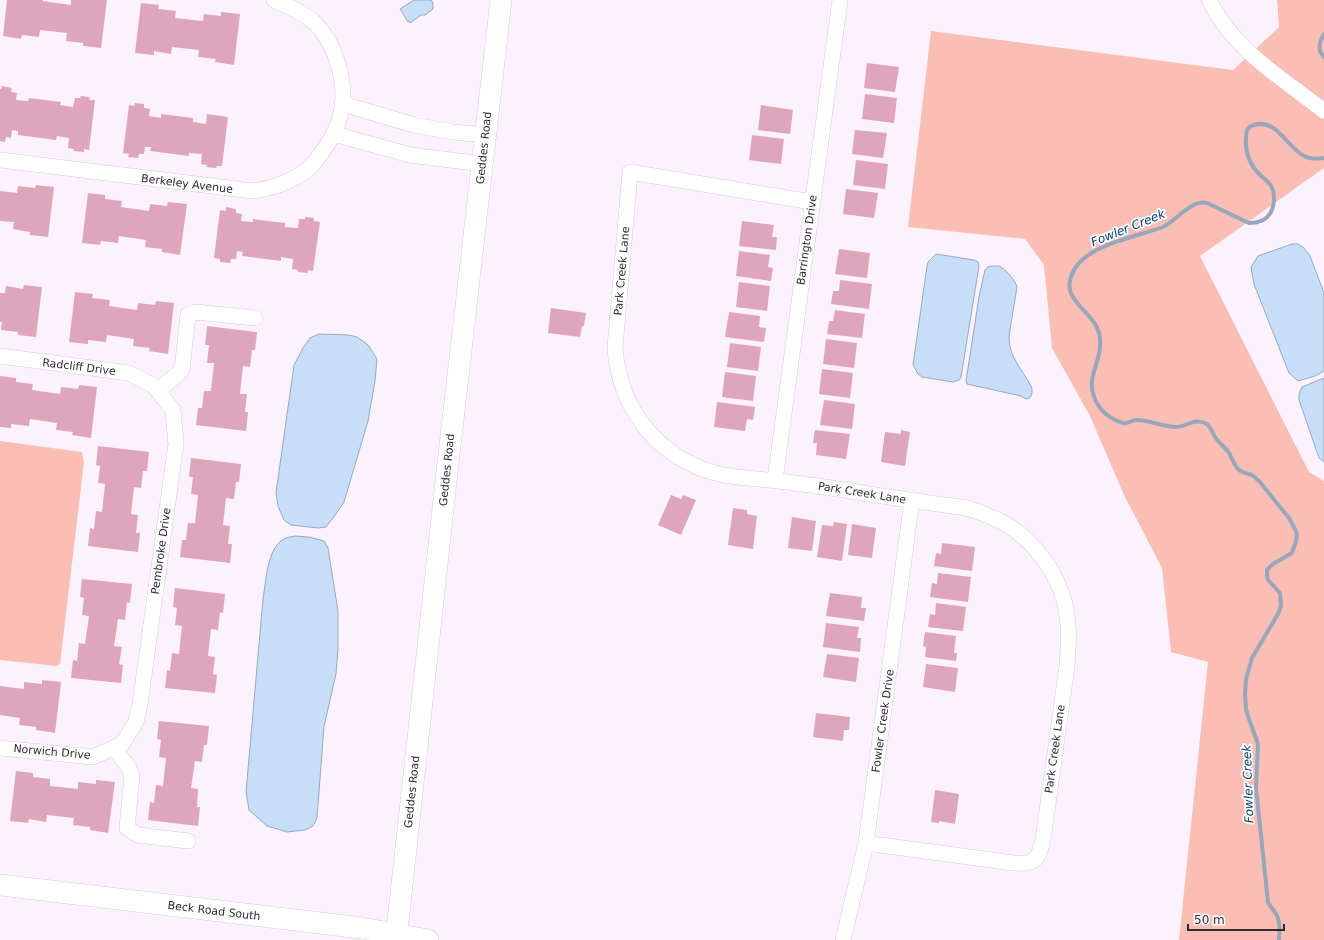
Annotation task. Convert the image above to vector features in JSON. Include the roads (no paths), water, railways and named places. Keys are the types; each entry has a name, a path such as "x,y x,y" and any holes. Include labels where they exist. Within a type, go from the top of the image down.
{"main road":[{"name":"Geddes Road","path":"396,937 445,488 501,0"},
{"name":"Beck Road South","path":"0,885 362,928 396,937 428,940"}],"street":[{"path":"274,0 306,16 324,33 336,56 340,70 343,85 342,111 453,132 486,135"},
{"name":"Barrington Drive","path":"775,480 840,0"},
{"path":"1209,0 1214,11 1223,24 1252,57 1324,111"},
{"name":"Berkeley Avenue","path":"0,160 253,191 275,187 308,169 322,153 334,134 342,111"},
{"path":"334,134 410,155 483,164"},
{"name":"Park Creek Lane","path":"812,202 630,172 615,348 616,361 625,393 633,410 649,433 664,446 687,461 711,472 967,508 1002,523 1016,530 1050,569 1062,595 1068,626 1069,640 1067,666 1043,840 1039,855 1033,862 1025,864 1013,863 866,844"},
{"path":"156,389 182,370 188,314 195,312 255,318"},
{"name":"Radcliff Drive","path":"0,356 129,373 156,389"},
{"name":"Pembroke Drive","path":"136,722 140,704 176,444 173,410 156,389"},
{"name":"Fowler Creek Drive","path":"843,940 866,844 912,500"},
{"name":"Norwich Drive","path":"0,748 93,757 122,744 136,722"},
{"path":"113,748 128,766 132,776 127,828 138,835 188,841"}],"water":[{"path":"414,0 431,0 433,3 433,9 410,23 400,9"},
{"path":"1292,244 1298,244 1304,248 1310,256 1324,293 1324,371 1315,376 1298,381 1289,373 1254,284 1251,267 1258,256"},
{"path":"936,254 974,260 978,262 979,266 961,377 959,380 953,382 922,377 918,374 913,365 927,266 928,262"},
{"path":"992,266 999,266 1007,272 1017,287 1009,336 1011,351 1032,388 1030,398 1026,399 1021,396 967,384 966,381 979,297 985,270"},
{"path":"319,334 349,335 357,337 368,345 377,359 368,421 344,502 326,527 318,528 291,525 284,520 278,506 276,493 294,365 310,338"},
{"path":"1324,378 1324,462 1319,458 1299,400 1299,394 1302,387"},
{"path":"295,536 309,537 324,541 328,548 338,611 338,648 336,674 324,726 317,818 313,826 305,830 287,832 267,826 249,810 246,792 263,599 268,565 275,548 280,542 286,538"}],"waterway":[{"name":"Fowler Creek","path":"1324,34 1320,46 1320,52 1324,57"},
{"name":"Fowler Creek","path":"1279,940 1278,918 1268,902 1256,788 1258,744 1246,709 1245,694 1246,679 1252,658 1278,614 1281,606 1280,593 1268,580 1267,570 1273,564 1292,553 1297,536 1296,531 1289,518 1259,481 1252,475 1238,469 1229,453 1215,437 1207,424 1193,422 1176,427 1137,420 1123,423 1117,421 1102,411 1094,398 1092,389 1092,380 1100,348 1099,333 1097,327 1073,297 1070,284 1071,277 1076,266 1086,257 1111,244 1163,227 1195,204 1207,203 1249,223 1259,222 1267,218 1272,210 1274,192 1270,184 1256,171 1249,158 1246,149 1246,135 1247,130 1251,126 1260,124 1267,125 1281,134 1299,153 1310,158 1324,158"}]}
